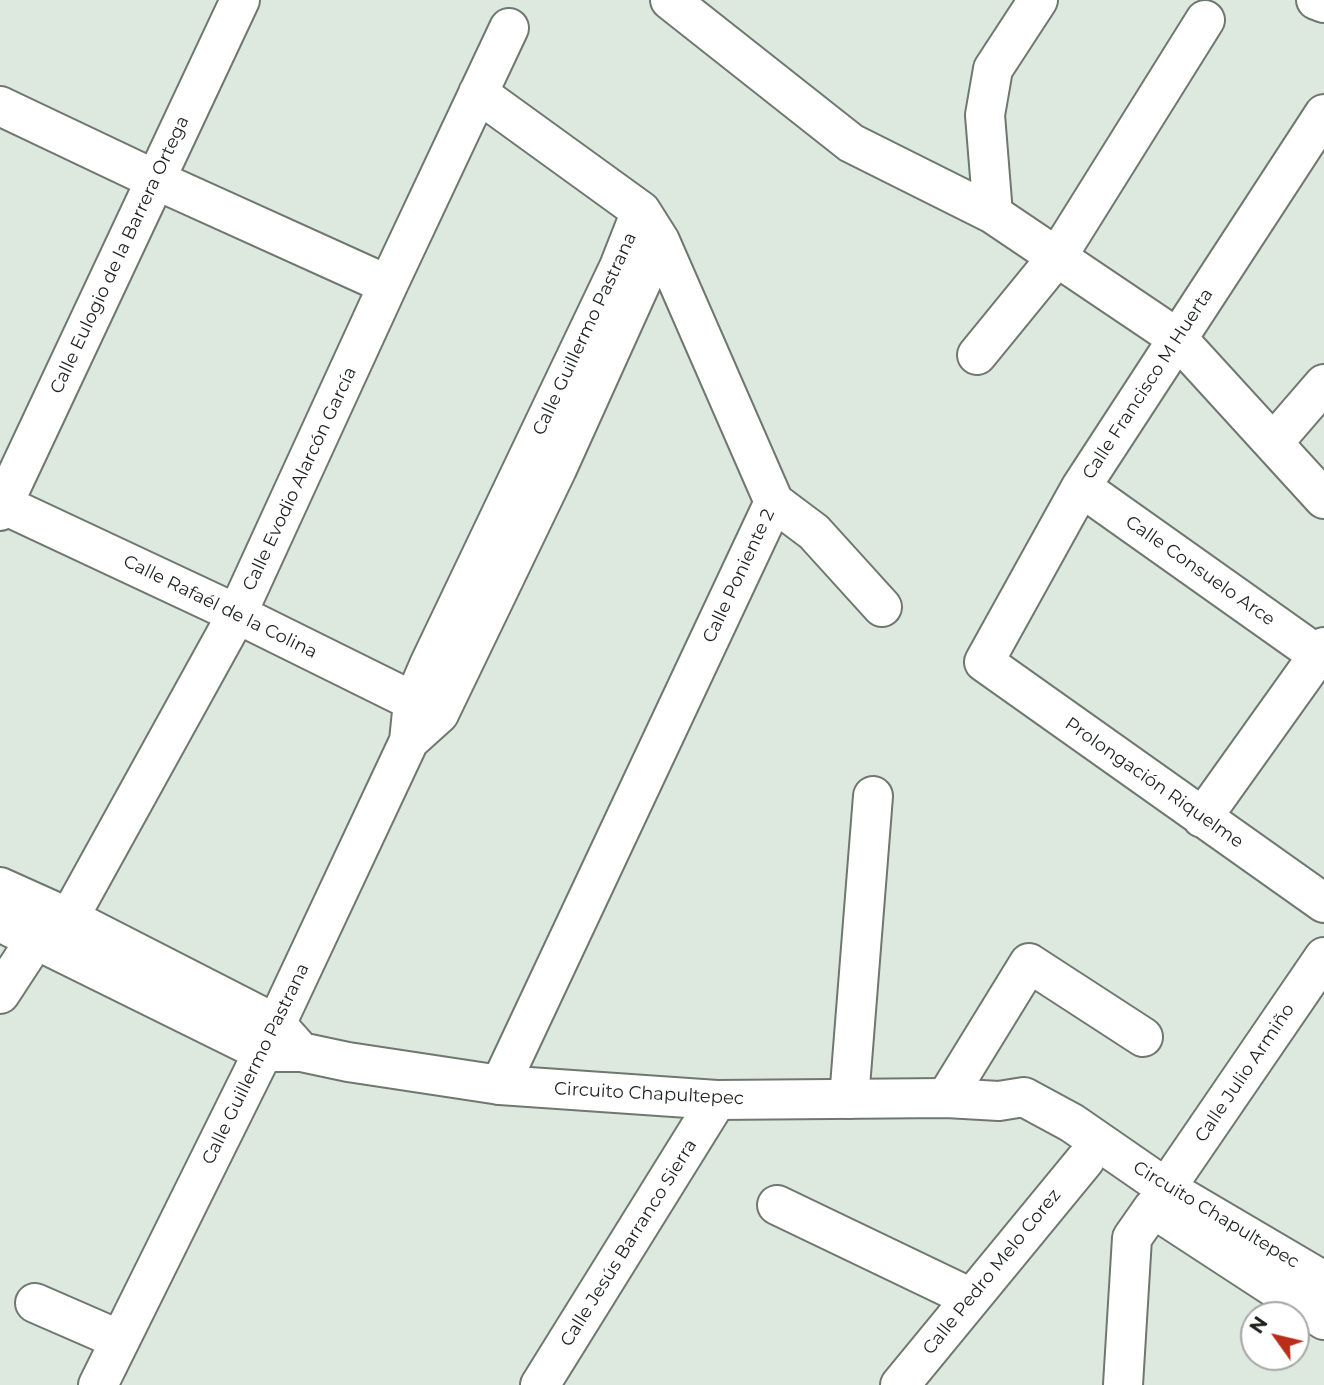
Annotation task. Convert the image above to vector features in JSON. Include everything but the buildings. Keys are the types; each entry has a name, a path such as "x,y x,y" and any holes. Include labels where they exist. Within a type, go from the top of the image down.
{"street":[{"name":"Calle Eulogio de la Barrera Ortega","path":"1,506 240,0"},
{"path":"670,0 851,143 993,214 1177,338 1324,499"},
{"path":"993,214 985,115 993,69 1038,0"},
{"path":"1316,0 1324,3"},
{"path":"977,355 1057,257 1205,20"},
{"name":"Calle Evodio Alarcón García","path":"69,918 237,614 509,29"},
{"path":"478,93 651,226"},
{"path":"0,106 388,285"},
{"name":"Calle Francisco M Huerta","path":"984,662 1081,487 1324,114"},
{"name":"Calle Guillermo Pastrana","path":"98,1385 269,1038 543,463 619,267 651,226"},
{"name":"Calle Poniente 2","path":"500,1085 774,502 651,226"},
{"path":"1273,443 1324,384"},
{"name":"Calle Consuelo Arce","path":"1081,487 1321,651"},
{"path":"774,502 814,532 882,607"},
{"name":"Calle Rafaél de la Colina","path":"1,506 237,614 426,708"},
{"path":"1202,818 1321,651"},
{"name":"Prolongación Riquelme","path":"984,662 1324,903"},
{"path":"849,1099 873,796"},
{"name":"Circuito Chapultepec","path":"0,887 69,918 269,1038"},
{"name":"Circuito Chapultepec","path":"0,922 301,1052 348,1062 500,1085 717,1100 946,1098 999,1101 1024,1097 1056,1113 1159,1198 1324,1320"},
{"path":"0,994 36,939"},
{"name":"Calle Julio Armiño","path":"1123,1385 1132,1238 1324,957"},
{"path":"946,1098 1029,964 1143,1037"},
{"name":"Calle Jesús Barranco Sierra","path":"540,1385 717,1100"},
{"name":"Circuito Chapultepec","path":"999,1101 1014,1121 1044,1134 1085,1160 1159,1198 1320,1270"},
{"name":"Calle Pedro Melo Corez","path":"900,1385 1085,1160"},
{"path":"777,1205 971,1297"},
{"path":"34,1303 120,1340"}]}
